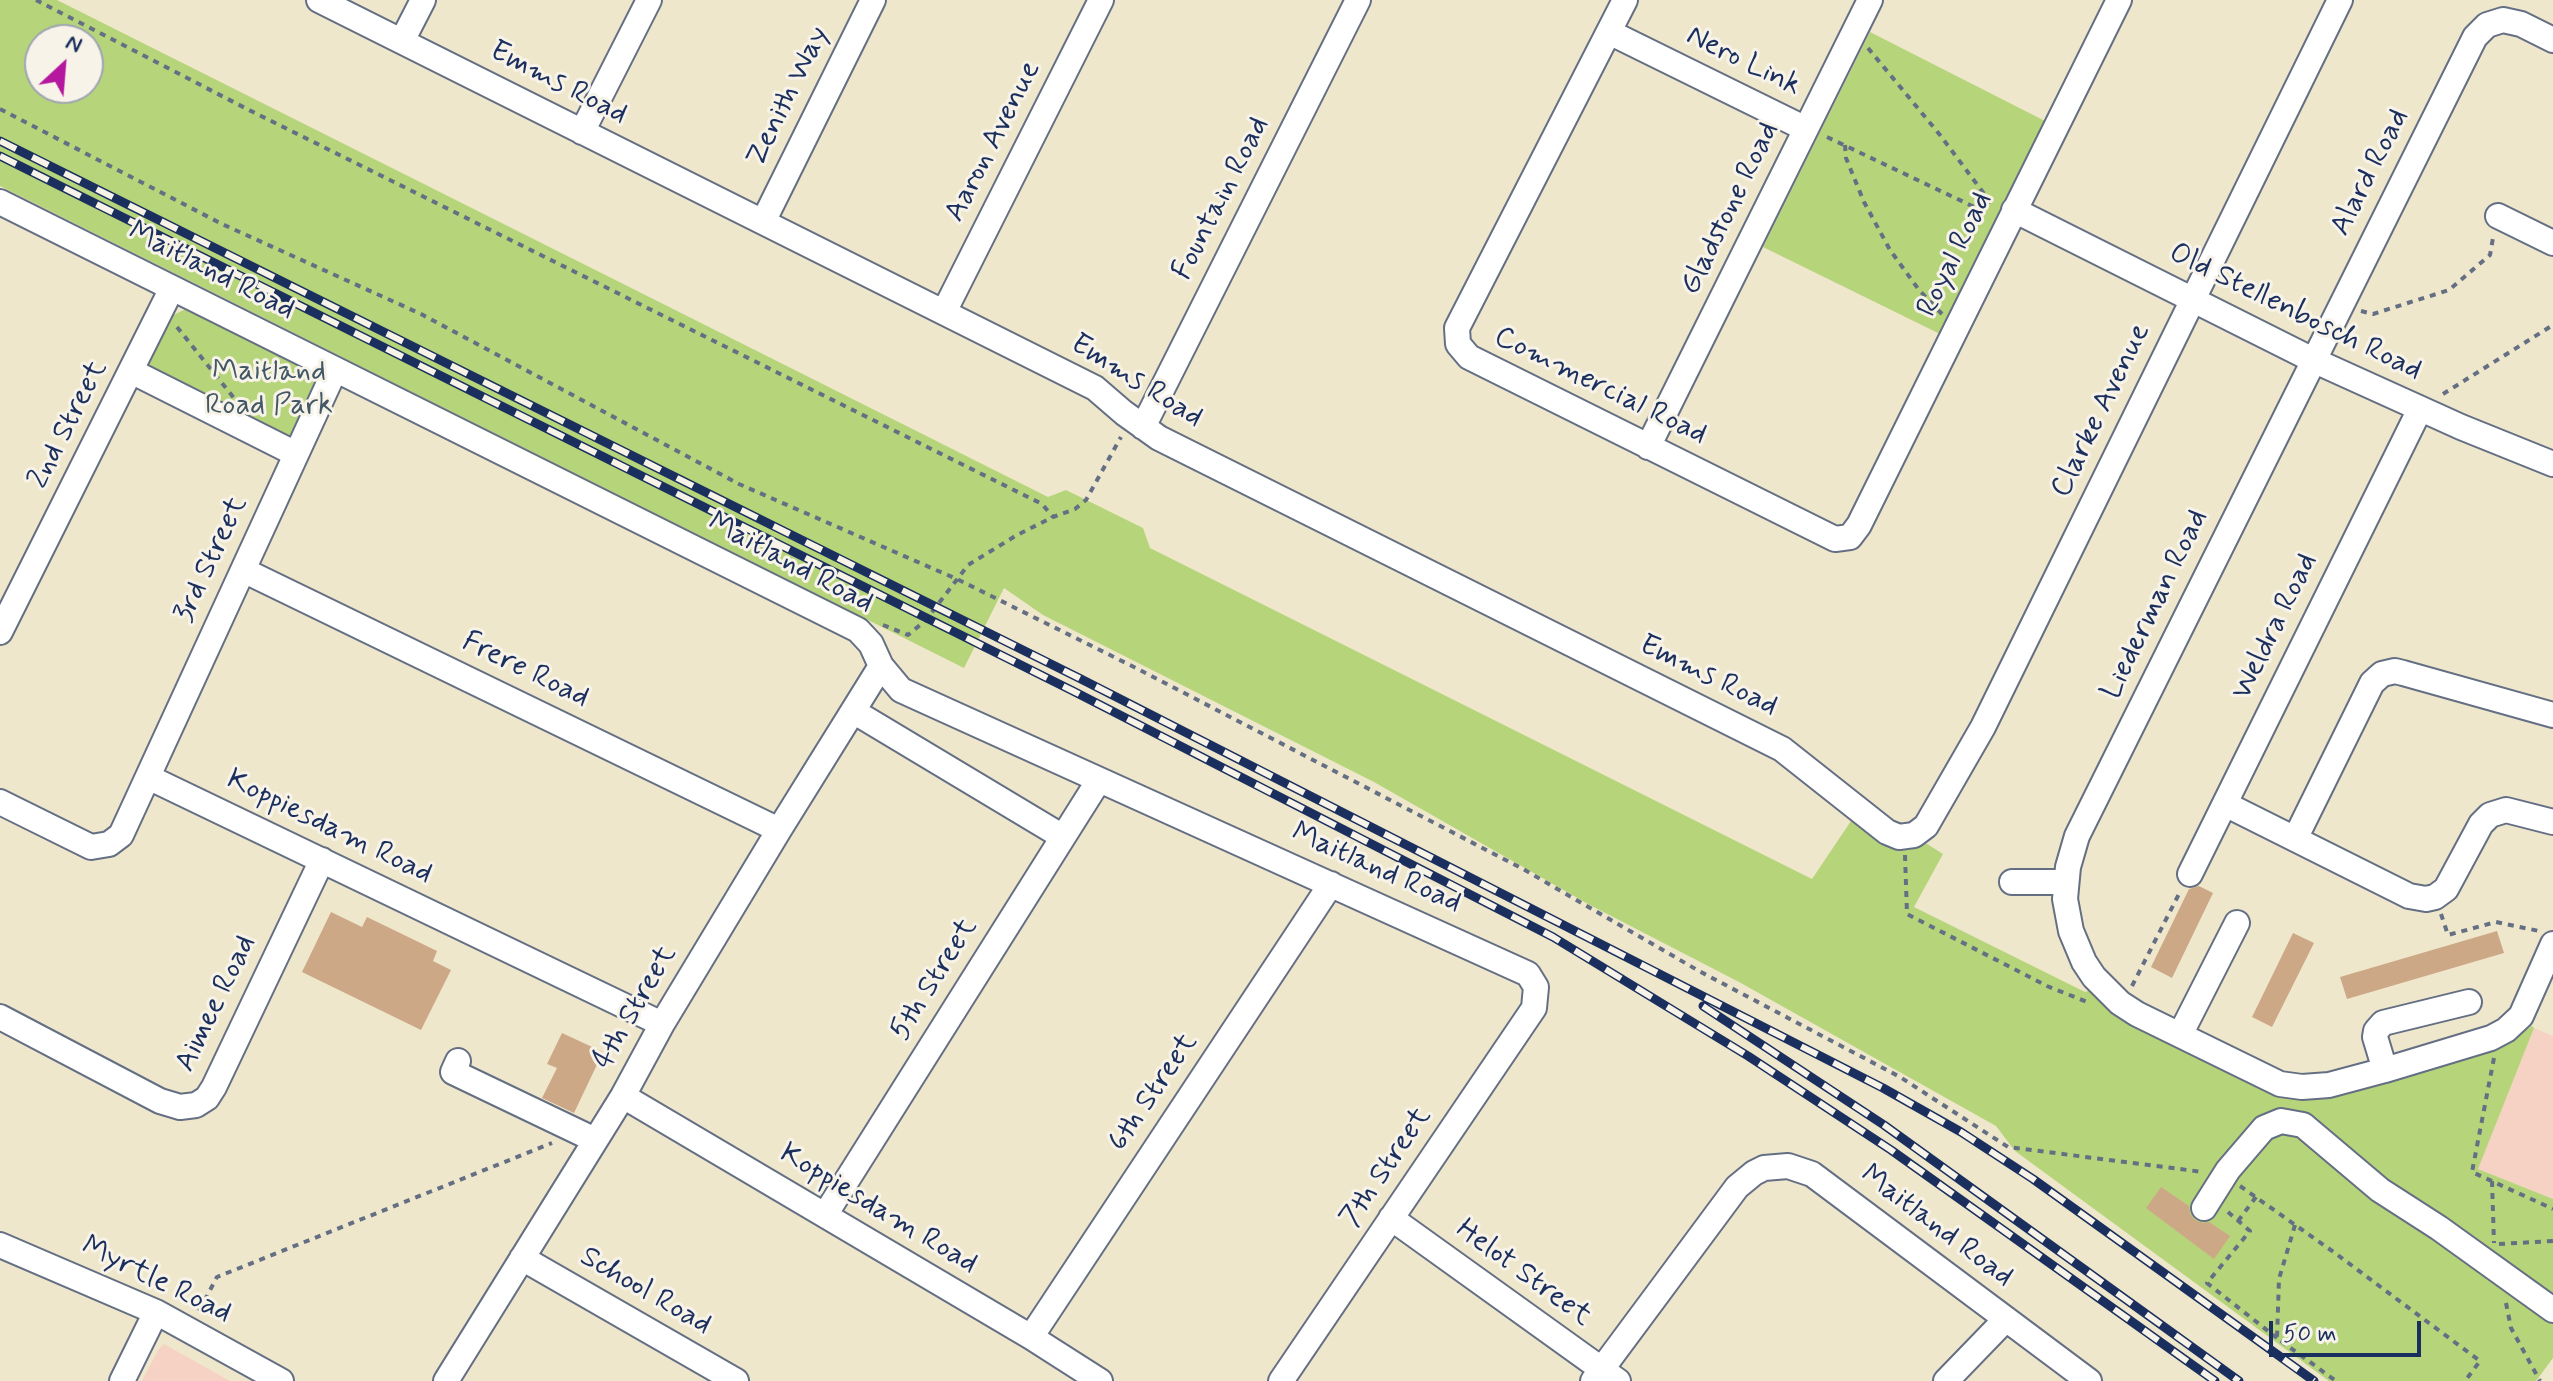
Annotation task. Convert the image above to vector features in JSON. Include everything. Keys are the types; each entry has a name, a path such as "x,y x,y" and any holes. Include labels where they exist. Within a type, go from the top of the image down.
{"street":[{"name":"Emms Road","path":"319,0 1095,388 1159,438 1782,749 1887,832 1906,837"},
{"path":"402,41 423,0"},
{"path":"582,132 649,0"},
{"name":"Zenith Way","path":"763,222 873,0"},
{"name":"Aaron Avenue","path":"944,312 1101,0"},
{"name":"Fountain Road","path":"1137,423 1358,0"},
{"name":"Commercial Road","path":"1625,0 1457,328 1458,344 1469,357 1648,447 1835,539 1850,537"},
{"name":"Gladstone Road","path":"1648,447 1870,0"},
{"name":"Royal Road","path":"1850,537 1859,525 2119,0"},
{"name":"Clarke Avenue","path":"1906,837 1926,826 1983,727 2340,0"},
{"name":"Alard Road","path":"2313,360 2490,11 2553,40"},
{"name":"Nero Link","path":"1609,32 1806,129"},
{"name":"Maitland Road","path":"0,202 858,630 901,690 1521,970 1528,974 1536,987"},
{"name":"Old Stellenbosch Road","path":"2014,210 2313,360 2420,409 2553,464"},
{"path":"2498,216 2553,243"},
{"name":"2nd Street","path":"0,632 172,288"},
{"name":"Liederman Road","path":"2313,360 2077,836 2066,882 2067,915 2076,946 2094,977 2124,1006 2280,1084 2302,1087 2329,1085 2491,1038 2506,1030"},
{"name":"3rd Street","path":"148,777 335,370"},
{"path":"131,371 296,454"},
{"name":"Weldra Road","path":"2190,874 2420,409"},
{"name":"Frere Road","path":"243,570 779,830"},
{"name":"4th Street","path":"446,1381 623,1096 662,1024 881,666"},
{"path":"2295,839 2372,683 2382,674 2395,671 2553,715"},
{"path":"853,711 1063,837"},
{"path":"0,802 81,845 100,847 121,835 148,777"},
{"name":"Koppiesdam Road","path":"148,777 322,860 508,960 662,1024"},
{"name":"5th Street","path":"825,1215 1099,780"},
{"path":"2225,804 2409,896 2426,899 2446,889 2481,824 2490,815 2506,810 2553,822"},
{"name":"Aimee Road","path":"0,1017 160,1101 180,1107 196,1105 207,1098 214,1087 322,860"},
{"path":"2012,882 2066,882"},
{"name":"6th Street","path":"1031,1337 1331,884"},
{"path":"2180,1035 2237,923"},
{"path":"2506,1030 2543,992 2549,939"},
{"name":"7th Street","path":"1281,1381 1534,1008 1536,987"},
{"path":"2385,1070 2375,1037 2383,1023 2469,1002"},
{"path":"458,1061 453,1072 595,1140"},
{"name":"Koppiesdam Road","path":"623,1096 1100,1381"},
{"path":"2207,1203 2224,1175 2264,1128 2281,1121 2303,1125 2380,1190 2439,1228 2553,1310"},
{"name":"Maitland Road","path":"1604,1377 1737,1187 1754,1173 1776,1166 1788,1166 1812,1174 2089,1381"},
{"name":"Helot Street","path":"1391,1218 1604,1377"},
{"name":"Myrtle Road","path":"0,1245 156,1312 281,1381"},
{"name":"School Road","path":"522,1258 736,1381"},
{"path":"122,1381 156,1312"},
{"path":"1946,1381 2006,1319"}],"path":[{"path":"36,0 249,110 1042,504 1053,517"},
{"path":"1806,129 1996,217 1996,210 1940,135 1866,47 1851,38"},
{"path":"0,109 222,224 421,314 739,484 959,580 1136,668 1523,869 1699,971 1900,1077 2008,1147 2224,1175 2480,1361 2465,1381"},
{"path":"1845,145 1846,158 1864,202 1890,250 1919,290 1957,325"},
{"path":"2340,307 2373,314 2449,290 2490,255 2498,216"},
{"path":"171,320 238,403"},
{"path":"2420,409 2553,325"},
{"path":"864,635 874,621 908,635 926,620 968,565 1053,517 1075,509 1086,500 1137,423"},
{"path":"1906,837 1907,914 2047,986 2099,1006 2124,1006 2190,874"},
{"path":"2435,897 2448,935 2496,922 2549,939"},
{"path":"2506,1030 2496,1045 2472,1172 2553,1209"},
{"path":"198,1313 217,1277 562,1139"},
{"path":"2238,1221 2256,1197"},
{"path":"2207,1203 2250,1231 2207,1283 2336,1381"},
{"path":"2277,1338 2279,1279 2295,1225"}],"shaded area":[{"path":"2534,1028 2553,1036 2553,1199 2477,1169"},
{"path":"164,1344 230,1381 142,1381"}],"green space":[{"path":"0,0 57,0 1048,497 1066,490 1143,528 1150,548 1812,879 1853,818 1896,848 1912,849 1924,842 1943,854 1914,907 2085,992 2091,990 2110,1010 2131,1024 2339,1093 2505,1045 2532,1026 2534,1028 2478,1169 2553,1199 2553,1358 2536,1381 2329,1381 2015,1151 1996,1126 1739,982 1588,904 1374,782 1043,615 1004,588 964,668 0,186"},
{"path":"1870,32 2045,121 1940,334 1763,247"},
{"name":"Maitland Road Park","path":"193,309 312,372 316,385 293,439 148,372 145,364 169,317"}],"building":[{"path":"2199,886 2213,893 2172,978 2151,967 2189,889"},
{"path":"331,912 362,927 367,917 437,951 433,961 451,970 421,1030 302,972"},
{"path":"2497,931 2504,953 2347,999 2340,977"},
{"path":"2293,933 2314,943 2272,1027 2252,1017"},
{"path":"562,1033 603,1052 574,1113 542,1098 557,1068 547,1064"},
{"path":"2161,1187 2189,1206 2195,1220 2209,1222 2230,1236 2214,1259 2146,1208"}],"railway":[{"path":"0,141 1079,678 1883,1088 1961,1132 2033,1179 2314,1381"},
{"path":"0,156 1073,691 1553,937 1748,1056 1891,1150 2215,1381"},
{"path":"1703,1006 1884,1125 2239,1381"}]}
